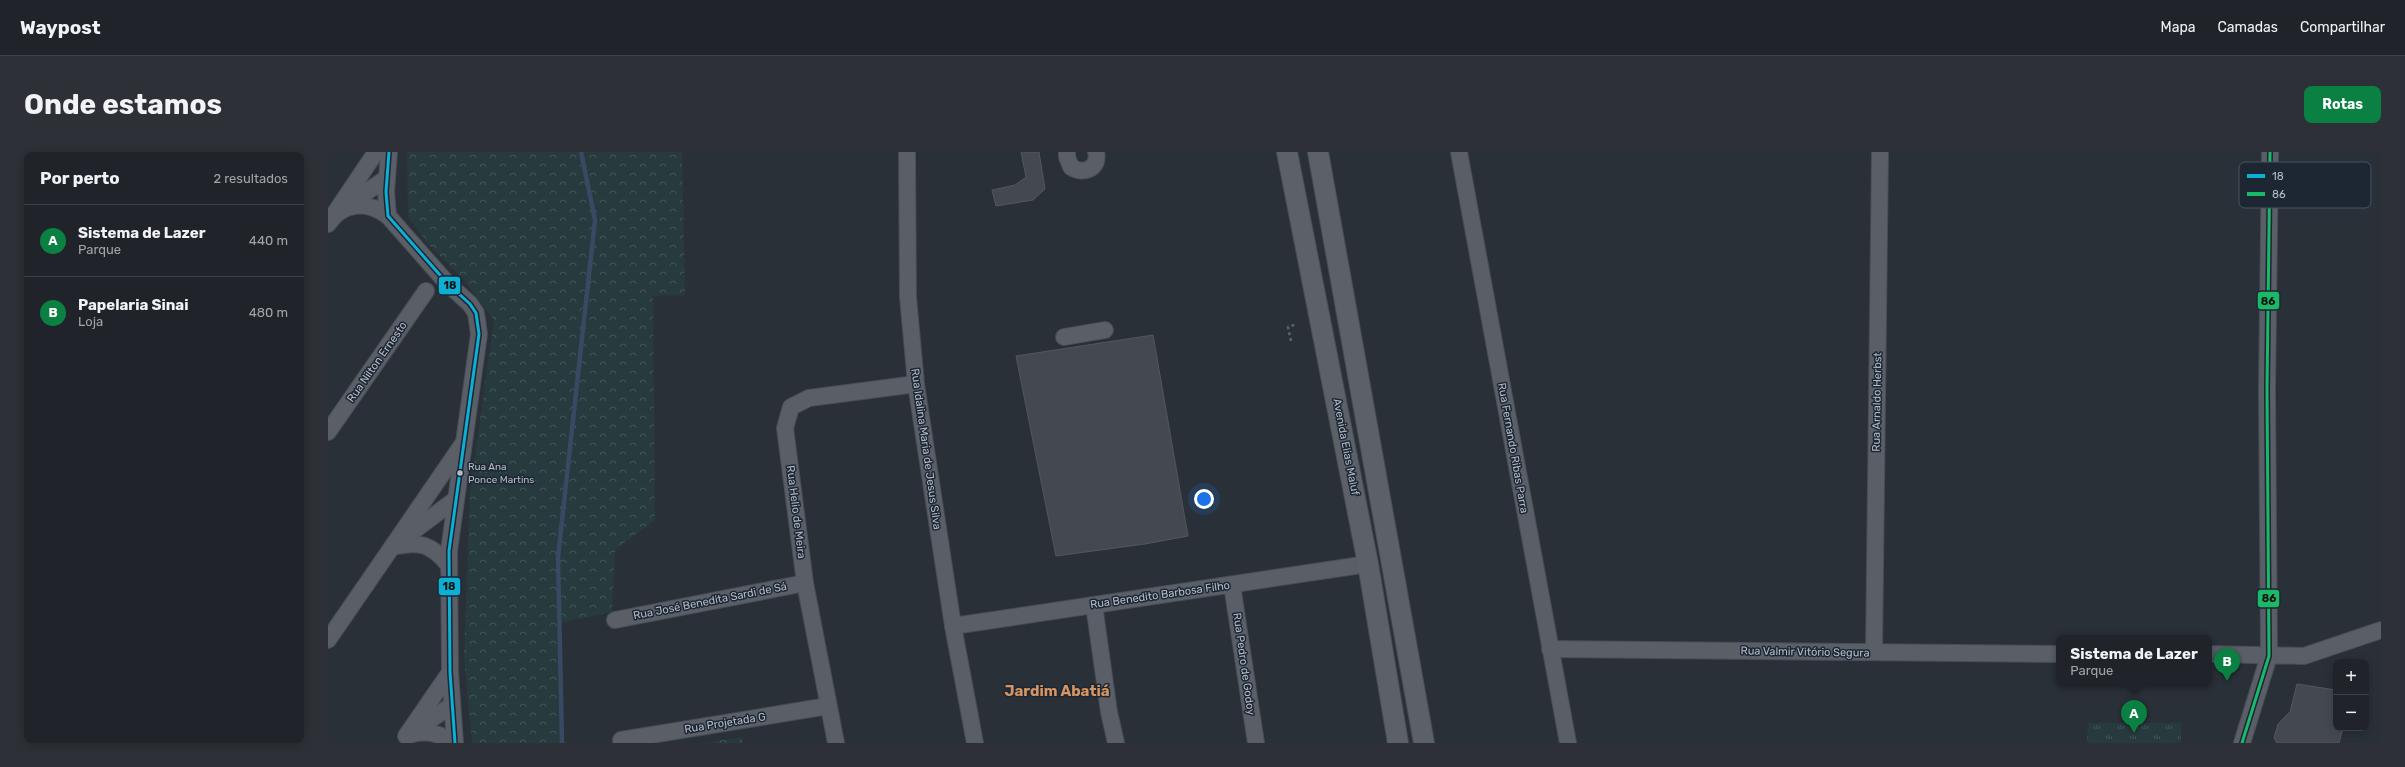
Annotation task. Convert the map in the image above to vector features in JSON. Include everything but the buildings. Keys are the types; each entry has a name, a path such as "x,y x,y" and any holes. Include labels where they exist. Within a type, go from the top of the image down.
{"main road":[{"name":"Avenida Elias Maluf","path":"1287,152 1368,564 1398,743"},
{"path":"1312,152 1328,202"},
{"path":"1318,152 1424,743"}],"street":[{"path":"332,218 376,152"},
{"path":"388,216 386,192 389,152"},
{"name":"Rua Idalina Maria de Jesus Silva","path":"907,152 908,298 916,384 953,626 975,743"},
{"path":"1068,152 1067,157 1071,167 1084,171 1090,169 1096,162 1096,152"},
{"name":"Rua Fernando Ribas Parra","path":"1459,152 1568,743"},
{"name":"Rua Arnaldo Herbst","path":"1874,652 1880,152"},
{"path":"2270,152 2270,162"},
{"path":"332,218 387,178"},
{"path":"332,218 355,206 368,205 378,208 388,216 447,283 473,309 479,324 479,334 449,551 450,672 454,743"},
{"path":"2242,743 2269,656 2267,390 2269,208"},
{"name":"Rua Nilton Ernesto","path":"328,432 426,291 432,266"},
{"path":"426,291 447,283"},
{"path":"1064,337 1105,330"},
{"name":"Rua Helio de Meira","path":"836,743 805,583 785,428 791,407 809,398 916,384"},
{"path":"328,640 464,442"},
{"path":"392,547 456,499"},
{"path":"392,547 411,542 424,545 443,557 449,566"},
{"name":"Rua Benedito Barbosa Filho","path":"953,626 1368,564"},
{"name":"Rua José Benedita Sardi de Sá","path":"615,620 805,583"},
{"name":"Rua Pedro de Godoy","path":"1232,585 1256,743"},
{"path":"1094,605 1109,712 1116,743"},
{"path":"2212,654 2304,656 2381,630"},
{"name":"Rua Valmir Vitório Segura","path":"1550,649 2056,654"},
{"path":"404,739 450,672"},
{"path":"404,739 452,705"},
{"name":"Rua Projetada G","path":"621,740 828,706"},
{"path":"404,739 417,732 431,731 454,743"}],"path":[{"path":"1291,341 1288,327 1297,324"}],"green space":[{"path":"407,152 682,152 685,295 653,296 655,520 615,550 612,612 560,623 562,741 567,743 472,743 464,657 470,492 494,320 462,278 428,244 408,217"},
{"path":"2088,723 2181,723 2181,743 2087,743"},
{"path":"742,737 743,743 704,743"}],"waterway":[{"path":"562,743 558,557 595,220 581,152"}],"transit line":[{"name":"18","path":"389,152 386,192 388,216 447,283 470,304 476,313 479,334 449,551 450,672 455,743"},
{"name":"86","path":"2270,152 2270,162"},
{"name":"86","path":"2242,743 2269,656 2267,390 2269,208"}],"place":[{"name":"Rua Ana Ponce Martins","path":"460,473"},
{"name":"Papelaria Sinai","path":"2227,681"},
{"name":"Sistema de Lazer","path":"2134,733"}],"district":[{"name":"Jardim Abatiá","path":"1057,691"}]}
